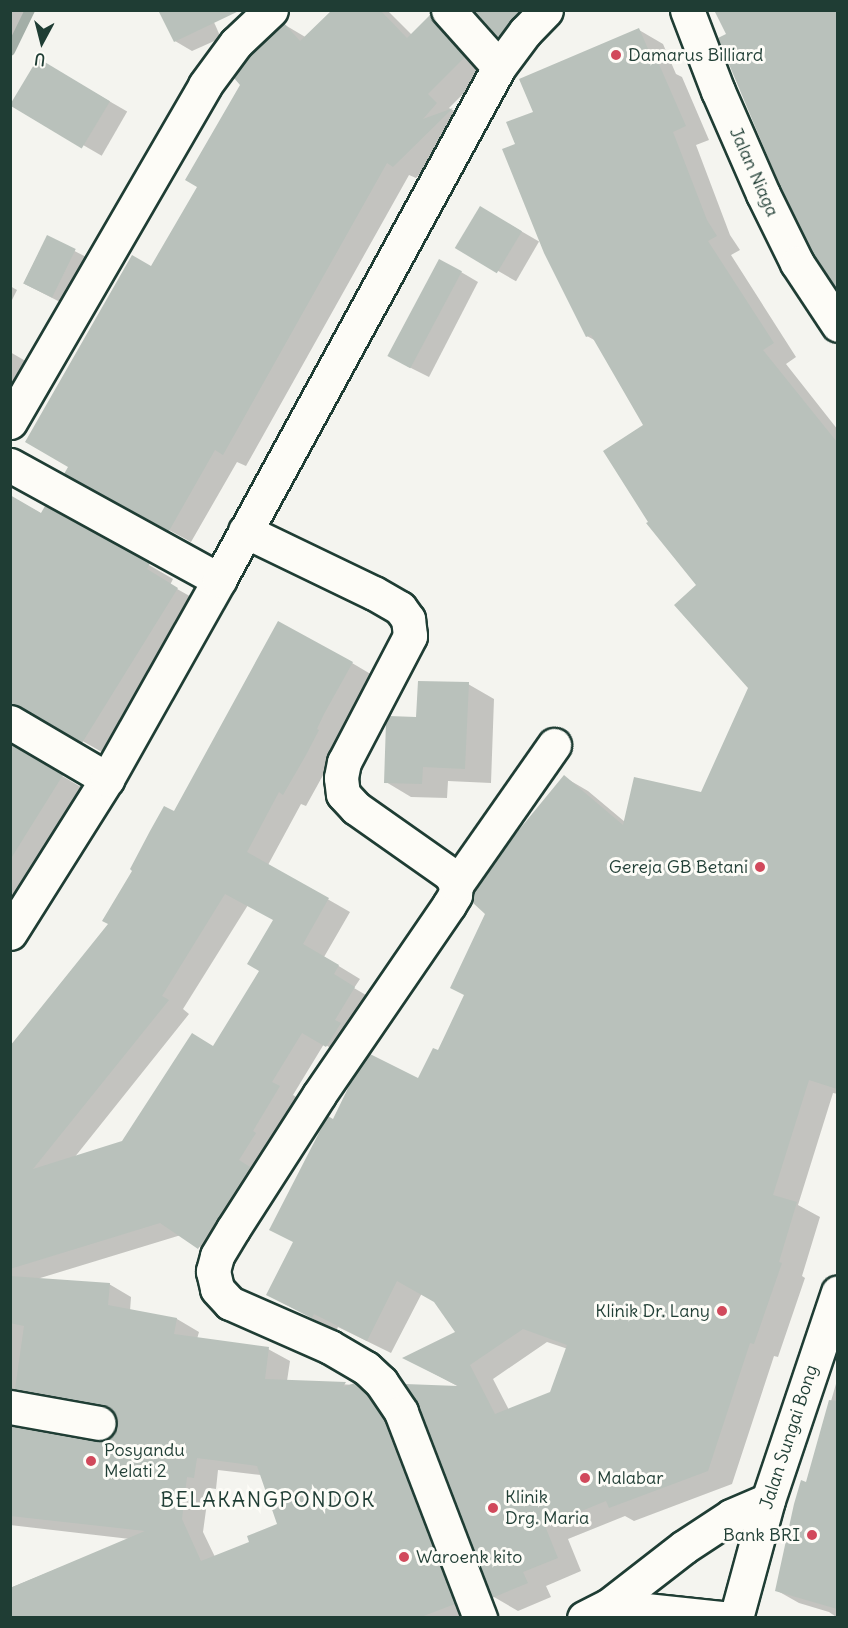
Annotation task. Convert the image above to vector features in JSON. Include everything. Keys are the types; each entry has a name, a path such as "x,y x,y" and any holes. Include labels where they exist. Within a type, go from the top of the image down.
{"street":[{"path":"10,422 205,86 236,43 271,10"},
{"path":"448,10 499,67"},
{"path":"10,933 107,779 219,580 499,67 525,32 546,10"},
{"name":"Jalan Niaga","path":"687,10 718,91 763,194 797,263 837,325"},
{"path":"10,465 219,580"},
{"path":"245,531 374,593 400,608 408,619 410,636 344,762 341,778 343,794 366,815 450,874 456,885"},
{"path":"10,722 107,779"},
{"path":"480,1617 401,1412 381,1382 366,1368 330,1347 230,1303 217,1289 213,1271 217,1256 233,1229 319,1095 449,905 455,895 456,885 554,745"},
{"name":"Jalan Sungai Bong","path":"736,1617 768,1500 837,1292"},
{"path":"10,1407 99,1423"},
{"path":"596,1612 731,1515 768,1500"},
{"path":"596,1612 723,1617"}],"building":[{"path":"158,10 241,10 174,42"},
{"path":"332,10 380,10 407,38 430,15 465,57 428,94 437,103 423,119 453,108 393,167 387,163 223,455 215,450 169,531 64,474 68,467 25,442 132,255 151,266 197,187 185,180 240,85 234,78 250,55 284,23 300,41"},
{"path":"474,10 520,10 498,37"},
{"path":"714,10 837,10 837,290 813,254 780,186 718,38 726,34"},
{"path":"639,28 654,63 658,62 686,126 673,132 707,220 717,236 708,241 774,343 763,350 837,442 837,1089 809,1080 773,1195 797,1202 779,1262 782,1263 754,1344 750,1343 708,1471 609,1508 606,1501 545,1526 558,1558 523,1572 528,1583 492,1598 418,1405 405,1384 458,1386 402,1358 455,1332 434,1302 397,1281 367,1341 314,1314 312,1318 266,1295 293,1242 269,1230 328,1116 333,1119 351,1082 370,1054 418,1078 433,1048 438,1050 464,995 450,988 485,914 472,902 474,892 509,842 564,775 623,825 634,777 701,792 748,688 674,605 696,585 646,523 648,522 603,451 643,425 591,335 586,337 544,253 502,149 515,144 506,122 533,112 519,79","holes":["523,1329 567,1345 550,1392 495,1414 470,1365"]},
{"path":"38,58 110,101 82,148 10,105"},
{"path":"480,206 522,231 497,273 455,248"},
{"path":"47,235 76,249 52,298 23,284"},
{"path":"439,259 462,271 410,368 387,356"},
{"path":"10,495 41,513 45,506 150,563 147,569 178,588 82,743 20,706 10,703"},
{"path":"278,621 353,662 324,714 317,729 319,730 306,755 283,795 279,792 247,852 329,898 303,944 339,965 334,974 355,987 335,1020 341,1023 326,1047 302,1033 272,1082 280,1086 253,1131 256,1133 239,1160 250,1167 198,1249 160,1223 10,1269 10,1046 108,924 102,921 132,871 130,869 164,806 174,811","holes":["225,894 273,920 247,964 259,971 213,1046 192,1033 122,1141 33,1169 169,1000 162,996"]},
{"path":"418,681 469,682 465,769 423,767 422,784 384,783 386,722 389,716 416,717"},
{"path":"10,744 63,775 10,860"},
{"path":"10,1276 110,1283 108,1305 177,1318 174,1334 269,1347 265,1379 346,1382 343,1387 355,1383 367,1394 384,1421 455,1604 421,1617 10,1617 10,1588 145,1531 10,1516 10,1426 96,1441 106,1440 113,1436 117,1426 116,1416 111,1408 103,1405 15,1389 24,1326 10,1323","holes":["197,1458 257,1466 277,1524 247,1536 249,1542 201,1561 182,1519 187,1477 194,1478"]},
{"path":"829,1400 837,1401 837,1609 775,1591 794,1504 801,1480 806,1482"}],"waterway":[{"path":"10,51 30,10"}],"place":[{"name":"Damarus Billiard","path":"616,55"},
{"name":"Gereja GB Betani","path":"760,867"},
{"name":"Klinik Dr. Lany","path":"722,1311"},
{"name":"Posyandu Melati 2","path":"91,1461"},
{"name":"Malabar","path":"585,1478"},
{"name":"Klinik Drg. Maria","path":"493,1508"},
{"name":"Bank BRI","path":"812,1535"},
{"name":"Waroenk kito","path":"404,1557"}],"district":[{"name":"BELAKANGPONDOK","path":"268,1500"}]}
